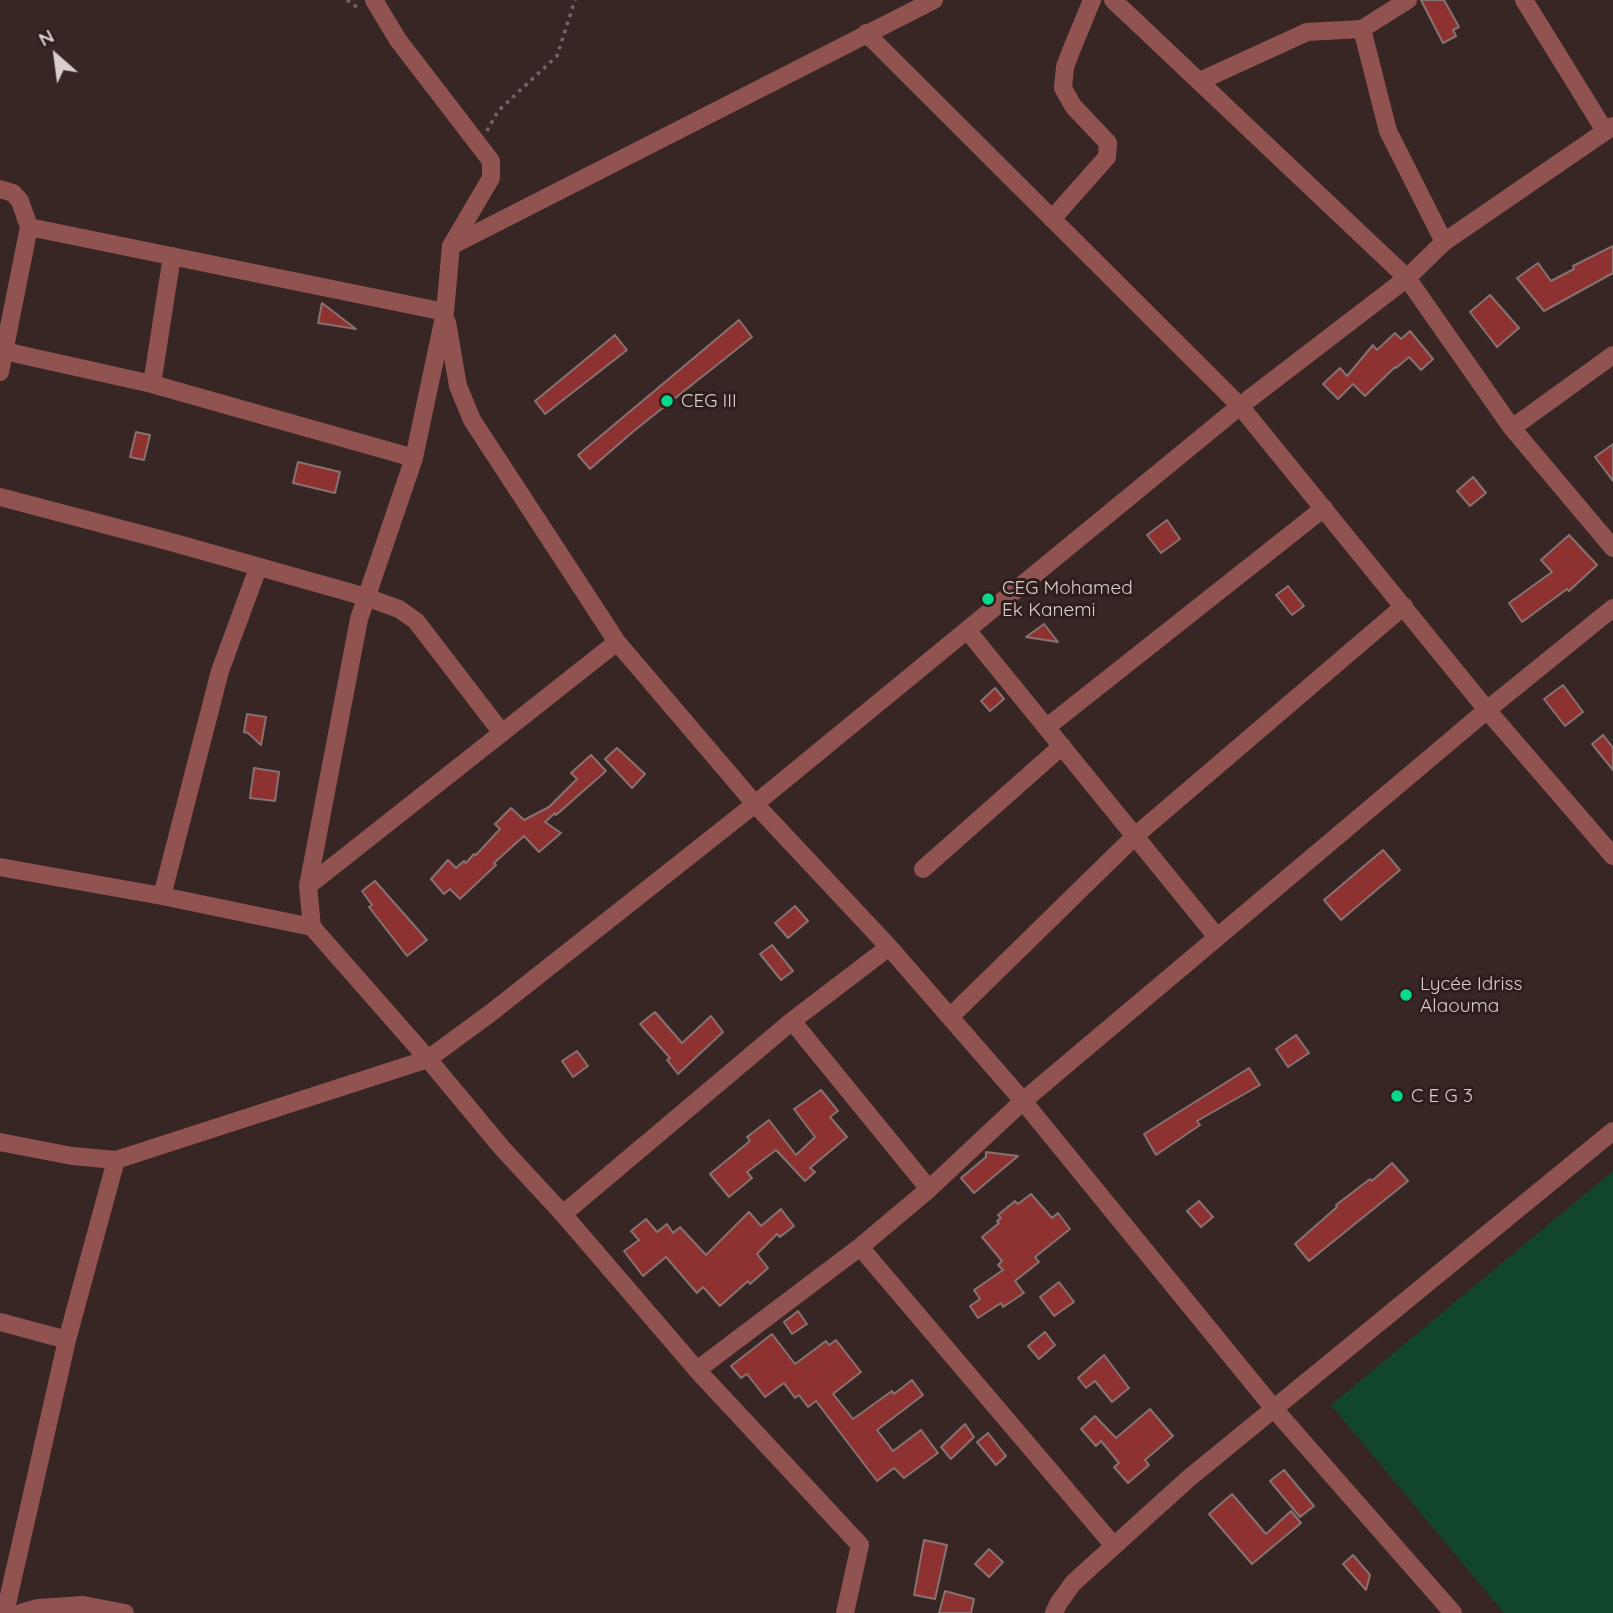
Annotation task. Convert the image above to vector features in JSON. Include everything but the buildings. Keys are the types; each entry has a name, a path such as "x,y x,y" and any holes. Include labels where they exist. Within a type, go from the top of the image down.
{"street":[{"path":"312,927 308,886 359,619 414,458 445,312 452,246 491,178 491,161 398,40 374,0"},
{"path":"452,246 934,0"},
{"path":"1052,219 1107,157 1108,143 1073,106 1063,88 1071,51 1093,0"},
{"path":"1114,0 1407,278 1512,428 1613,548"},
{"path":"0,1142 72,1156 116,1160 428,1059 492,1012 755,804 1240,406 1407,278 1444,242 1609,128 1524,0"},
{"path":"1200,81 1307,32 1362,29 1405,1"},
{"path":"1362,29 1388,131 1444,242"},
{"path":"866,33 1240,406 1487,710 1613,856"},
{"path":"0,189 13,193 20,201 29,227 0,372"},
{"path":"29,227 445,312"},
{"path":"152,384 172,256"},
{"path":"445,312 458,386 472,420 617,642 755,804 889,947 1023,1101 1275,1410 1448,1611"},
{"path":"4,351 152,384 414,458"},
{"path":"1512,428 1613,355"},
{"path":"0,497 366,597 399,609 416,621 502,733"},
{"path":"1046,727 1324,509"},
{"path":"162,896 220,671 258,568"},
{"path":"950,1017 1135,836 1404,606"},
{"path":"697,1370 860,1247 929,1189 1023,1101 1487,710 1613,608"},
{"path":"967,630 1217,937"},
{"path":"308,886 617,642"},
{"path":"923,869 1062,746"},
{"path":"0,867 162,896 312,927 697,1370 860,1545 845,1613"},
{"path":"563,1214 792,1021 889,947"},
{"path":"792,1021 929,1189"},
{"path":"1054,1613 1073,1583 1188,1479 1613,1131"},
{"path":"5,1613 67,1340 116,1160"},
{"path":"860,1247 1114,1546"},
{"path":"0,1322 67,1340"},
{"path":"21,1613 38,1608 83,1605 125,1613"}],"path":[{"path":"478,145 498,111 557,56 575,0"}],"green space":[{"path":"1613,1171 1613,1613 1504,1613 1331,1405"}],"place":[{"name":"CEG III","path":"667,401"},
{"name":"CEG Mohamed Ek Kanemi","path":"988,599"},
{"name":"Lycée Idriss Alaouma","path":"1406,995"},
{"name":"C E G 3","path":"1397,1096"}]}
